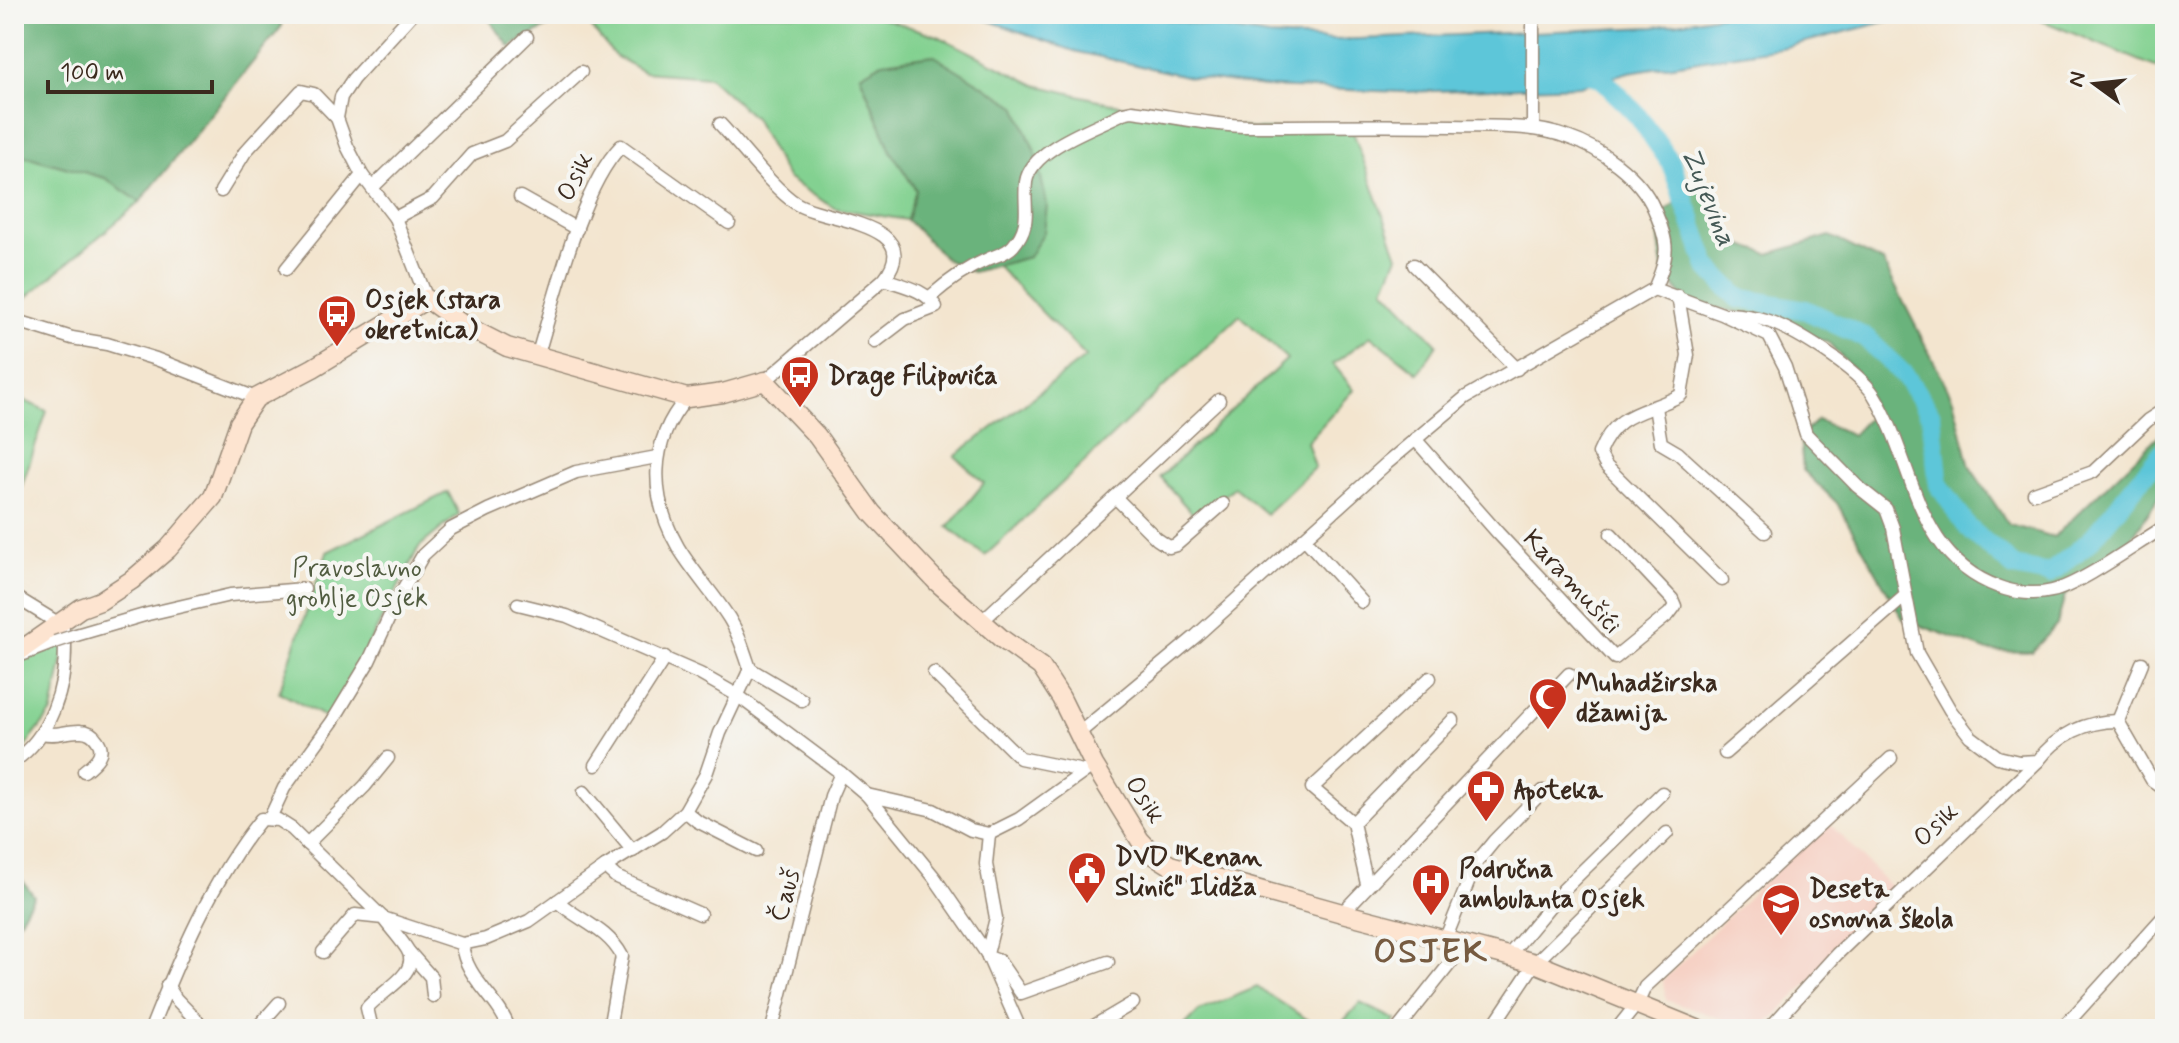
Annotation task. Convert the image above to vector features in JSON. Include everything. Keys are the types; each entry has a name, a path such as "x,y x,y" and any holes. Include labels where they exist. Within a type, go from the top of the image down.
{"main road":[{"path":"14,656 58,629 81,608 100,601 132,580 168,549 213,497 239,423 256,398 313,368 427,299 484,336 537,357 687,398 723,393 765,381"},
{"name":"Osik","path":"765,381 817,436 872,513 937,582 1041,667 1079,733 1089,768 1154,855 1170,865 1535,963 1697,1029"}],"street":[{"path":"337,118 341,97 353,79 412,14"},
{"path":"1533,14 1533,129"},
{"path":"373,187 527,37"},
{"path":"395,218 433,198 472,154 505,141 581,72"},
{"path":"221,191 245,152 301,91 314,94 337,118 362,175 395,218 427,299"},
{"path":"930,297 952,278 1005,253 1013,246 1028,216 1026,183 1037,159 1132,111 1248,126 1369,124 1533,129 1568,137 1600,154 1635,182 1651,202 1665,235 1666,262 1654,289 1466,397 1196,636 1079,733"},
{"path":"720,124 796,204 815,213 858,222 882,235 895,259 884,279 765,381"},
{"name":"Osik","path":"537,357 577,229 602,169 621,146 729,223"},
{"path":"286,269 362,175"},
{"path":"520,197 577,229"},
{"path":"1414,265 1517,369"},
{"path":"875,342 905,319 936,307 930,297 884,279"},
{"path":"1654,289 1678,296 1769,336 1785,367 1806,434 1857,486 1886,509 1893,528 1917,653 1950,710 1970,736 1998,757 2019,762 2038,761 2049,746 2069,733 2105,721 2118,721"},
{"path":"1678,296 1688,355 1681,395 1630,414 1601,447 1600,458 1722,580"},
{"path":"1722,314 1748,315 1768,321 1845,366 1872,392 1888,421 1928,526 1941,547 1982,581 2030,594 2056,590 2158,531"},
{"path":"14,320 156,359 256,398"},
{"path":"687,398 676,411 657,457 659,494 665,520 678,547 729,619 750,669 802,700"},
{"path":"982,621 1219,400"},
{"path":"1655,407 1661,443 1689,462 1765,532"},
{"path":"2034,493 2093,472 2148,420 2165,409"},
{"name":"Karamušići","path":"1415,439 1615,658 1675,606 1672,599 1611,534"},
{"path":"270,818 284,788 332,722 369,661 398,598 423,555 451,529 549,483 576,472 657,457"},
{"path":"1115,497 1169,547 1176,545 1223,504"},
{"path":"1305,539 1362,602"},
{"path":"14,596 58,629 76,635 230,595 304,589"},
{"path":"1725,753 1905,596"},
{"path":"518,604 567,616 665,657 737,695 867,795 934,877 988,956 1020,1029"},
{"path":"14,761 29,751 43,733 62,680 66,643 58,629"},
{"path":"596,765 665,657"},
{"path":"2118,721 2142,663"},
{"path":"323,952 355,915 383,918 462,944 502,934 529,921 605,867 662,832 685,811 706,774 750,669"},
{"path":"934,673 1020,758 1089,768"},
{"path":"1342,913 1569,674"},
{"path":"1367,884 1353,823 1312,788 1430,678"},
{"path":"1353,823 1453,720"},
{"path":"2118,721 2152,780 2165,789"},
{"path":"43,733 57,735 79,730 92,735 100,743 100,752 84,771"},
{"path":"307,844 365,786 388,758"},
{"path":"1617,1029 1637,1004 1645,987 1891,758"},
{"name":"Osik","path":"1769,1029 1837,954 2038,761"},
{"path":"867,795 933,810 971,830 989,834 1019,819 1089,768"},
{"name":"Čauš","path":"772,1029 831,796 841,773"},
{"path":"1445,940 1476,863 1543,791"},
{"path":"584,792 633,851"},
{"path":"1509,955 1563,890 1662,793"},
{"path":"685,811 697,821 756,851"},
{"path":"151,1029 191,934 243,843 261,819 278,820 383,918 431,977 433,996"},
{"path":"1491,1029 1535,963 1667,833"},
{"path":"988,956 996,918 986,864 989,834"},
{"path":"605,867 616,877 700,914"},
{"path":"557,901 599,928 622,956 609,1029"},
{"path":"2062,1029 2165,915"},
{"path":"462,944 475,979 500,1009 509,1029"},
{"path":"1398,1029 1464,946"},
{"path":"372,1029 367,1008 402,977 410,960 409,952"},
{"path":"988,956 999,961 1021,993 1108,962"},
{"path":"167,985 205,1029"},
{"path":"256,1029 279,1003"},
{"path":"1089,1029 1133,1003"}],"shaded area":[{"name":"Deseta osnovna škola","path":"1827,821 1897,893 1762,1029 1752,1029 1666,1000 1663,980"}],"green space":[{"path":"14,14 277,14 282,26 140,202 105,178 14,153"},
{"path":"485,14 572,14 510,47"},
{"path":"580,14 870,14 938,36 1036,85 1132,108 1252,129 1352,129 1398,256 1384,288 1437,344 1418,373 1371,336 1333,364 1354,390 1307,442 1315,467 1266,514 1234,487 1198,520 1160,477 1287,359 1240,315 985,556 948,527 984,483 955,456 1086,357 996,265 1029,257 883,62 860,75 891,151 916,190 907,220 834,208 787,178 754,118 709,77 644,72 615,56"},
{"path":"2053,14 2165,14 2165,71 2038,19"},
{"path":"933,55 1016,106 1036,154 1047,205 1044,232 1029,257 973,272 947,260 907,220 916,190 891,151 860,75 883,62"},
{"path":"14,153 105,178 140,202 14,308"},
{"path":"1708,183 1725,239 1769,254 1830,236 1883,262 1953,399 1970,467 2009,525 2054,537 2165,429 2165,488 2121,554 2065,595 2057,625 2032,652 1988,651 1903,619 1837,503 1803,470 1800,436 1817,420 1852,435 1873,413 1863,380 1829,343 1771,320 1686,301 1663,272 1656,216"},
{"path":"14,396 47,411 14,509"},
{"name":"Pravoslavno groblje Osjek","path":"448,492 459,514 419,547 330,720 279,692 327,552"},
{"path":"66,643 52,712 14,761 14,659"},
{"path":"14,869 34,896 14,929"},
{"path":"1257,987 1322,1029 1181,1029 1199,1011"},
{"path":"1360,1003 1396,1020 1390,1029 1336,1029"}],"water":[{"path":"970,14 1134,14 1269,36 1334,40 1654,27 1729,14 1916,14 1785,47 1629,72 1580,86 1404,92 1265,87 1190,77 1074,51"}],"waterway":[{"name":"Zujevina","path":"1579,67 1603,80 1638,116 1671,163 1708,267 1738,298 1806,310 1866,338 1906,377 1931,415 1939,485 1968,528 2014,567 2049,574 2089,542 2165,449"}],"place":[{"name":"Osjek (stara okretnica)","path":"337,348"},
{"name":"Drage Filipovića","path":"800,409"},
{"name":"Muhadžirska džamija","path":"1548,731"},
{"name":"Apoteka","path":"1486,823"},
{"name":"DVD \"Kenan Slinić\" Ilidža","path":"1087,905"},
{"name":"Područna ambulanta Osjek","path":"1431,917"},
{"name":"Deseta osnovna škola","path":"1781,937"}],"district":[{"name":"OSJEK","path":"1431,950"}]}
